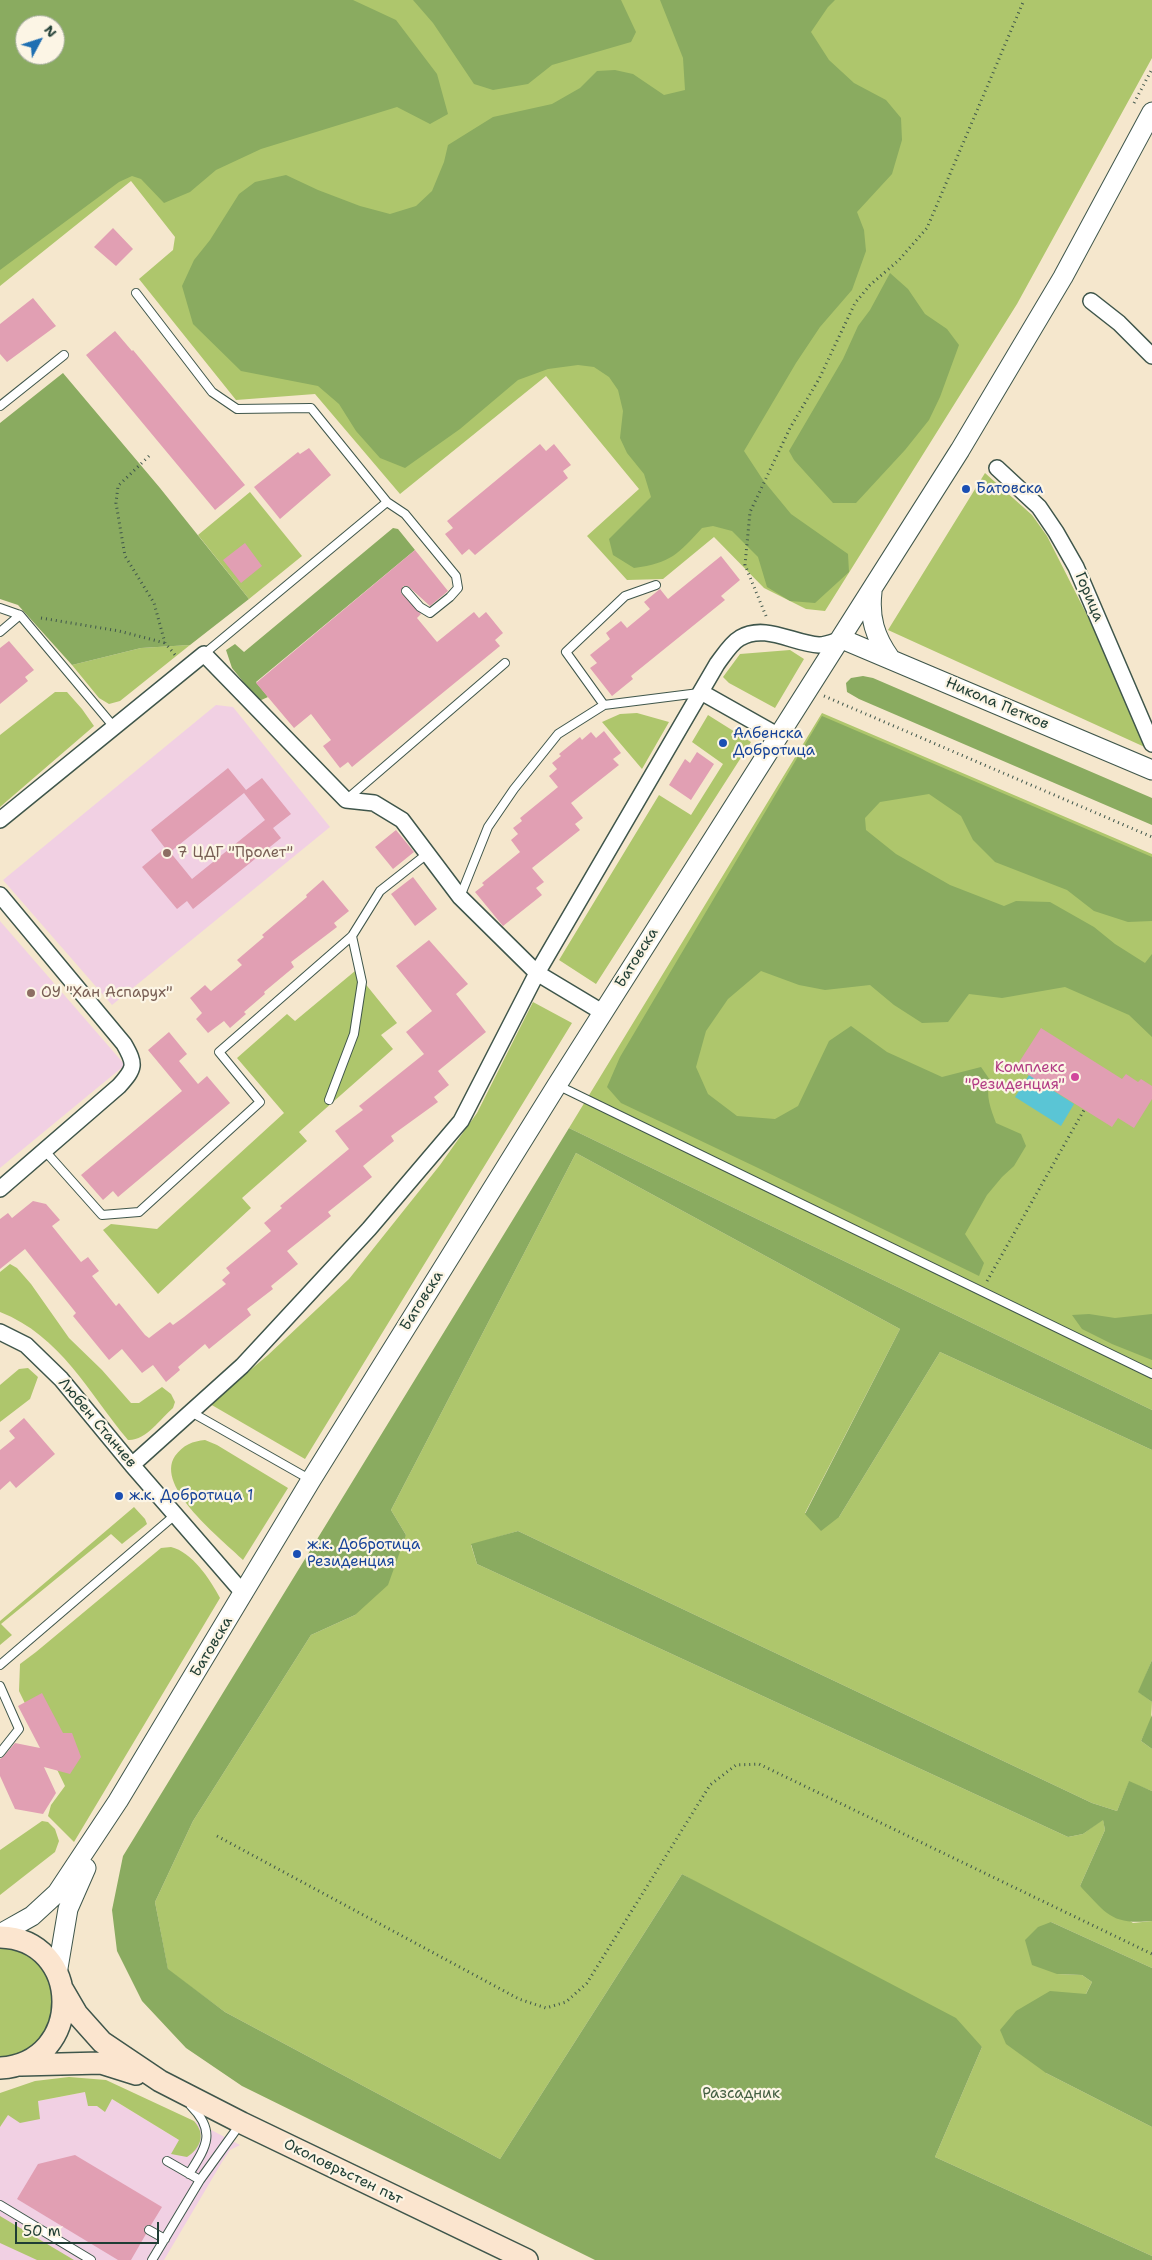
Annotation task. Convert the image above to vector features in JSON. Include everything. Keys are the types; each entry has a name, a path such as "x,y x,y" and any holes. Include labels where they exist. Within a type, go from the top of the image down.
{"main road":[{"name":"Околовръстен път","path":"0,1936 31,1946 46,1958 77,2014 102,2042 160,2081 242,2123 527,2260"},
{"path":"5,2067 42,2051 55,2036 62,2018 60,1982"},
{"name":"Околовръстен път","path":"5,2067 101,2063 160,2081"}],"street":[{"name":"Батовска","path":"0,1936 32,1916 57,1893 118,1801 311,1480 602,1012 960,450 1063,277 1152,112"},
{"path":"1091,301 1152,356"},
{"name":"Горица","path":"997,468 1039,507 1076,567 1152,744"},
{"path":"872,590 870,608 873,626 880,644 890,658"},
{"path":"132,1465 255,1352 369,1228 461,1121 537,973 717,664 740,638 756,633 773,633 798,642 821,645 842,638"},
{"name":"Никола Петков","path":"842,638 1152,770"},
{"path":"0,820 204,654 346,800 374,803 402,820 460,897 537,973 602,1012"},
{"path":"701,692 779,736"},
{"path":"0,895 124,1044 133,1060 132,1072 119,1086 0,1189"},
{"name":"Любен Станчев","path":"0,1332 26,1345 61,1379 132,1465 244,1594"},
{"name":"Батовска","path":"60,1982 68,1909 76,1888 118,1801"}],"lane":[{"path":"136,293 212,392 237,409 311,408 387,502 405,514 456,576 458,588 450,598 430,613 420,606 406,591"},
{"path":"0,406 64,355"},
{"path":"204,654 387,502"},
{"path":"604,705 566,652 625,596 656,585"},
{"path":"0,608 20,615 114,727"},
{"path":"0,632 20,615"},
{"path":"346,800 505,663"},
{"path":"460,897 488,827 514,789 558,734 604,705 701,692"},
{"path":"45,1151 102,1215 140,1212 260,1102 219,1052 352,936 380,891 427,854"},
{"path":"329,1100 354,1034 362,982 352,936"},
{"path":"557,1085 1151,1372"},
{"path":"191,1412 311,1480"},
{"path":"0,1665 175,1515"},
{"path":"0,1686 19,1729 0,1753"},
{"path":"160,2081 192,2107 206,2126 207,2141 189,2174"},
{"path":"152,2260 200,2180 242,2123"},
{"path":"167,2160 200,2180"},
{"path":"0,2205 91,2260"},
{"path":"148,2230 165,2239"}],"path":[{"path":"773,633 745,565 750,512 790,428 819,379 855,303 870,285 899,260 927,228 1024,0"},
{"path":"149,456 118,486 116,503 125,556 154,603 165,643 186,668"},
{"path":"20,615 119,631 165,643"},
{"path":"808,689 1152,837"},
{"path":"981,1291 1084,1110"},
{"path":"217,1836 519,2000 546,2008 566,2002 587,1983 710,1785 736,1765 759,1764 1152,1954"}],"shaded area":[{"name":"7 ЦДГ \"Пролет\"","path":"216,705 233,707 330,827 112,1005 3,880"},
{"name":"ОУ \"Хан Аспарух\"","path":"0,921 125,1065 0,1168"},
{"path":"85,2092 112,2099 179,2140 198,2126 194,2121 240,2145 230,2150 222,2162 164,2260 0,2260 0,2127 8,2114 38,2101"}],"green space":[{"path":"0,0 1152,0 1152,58 1017,304 825,611 806,609 764,588 714,537 663,579 627,580 587,536 639,489 546,376 400,494 315,394 236,400 139,279 173,250 175,237 131,181 0,286"},
{"path":"0,0 353,0 396,20 437,74 448,114 430,124 397,107 261,149 216,170 190,192 164,203 141,179 132,176 119,182 0,270"},
{"path":"413,0 621,0 636,32 631,42 552,65 528,84 493,90 474,84 433,23"},
{"path":"660,0 835,0 811,32 829,60 854,83 886,100 901,118 902,140 892,174 857,212 864,230 866,251 852,290 820,327 796,363 744,451 763,480 791,514 848,554 849,572 815,603 790,601 767,587 758,557 732,531 713,526 702,528 673,556 647,566 634,568 613,555 609,539 651,497 644,474 627,453 620,438 623,411 618,390 609,377 594,367 578,365 548,369 518,380 460,429 405,468 380,458 356,431 339,404 318,386 241,371 193,324 182,286 194,260 210,240 239,194 255,182 286,175 360,206 390,214 416,206 432,191 444,162 448,145 493,117 552,104 580,88 597,71 615,70 633,74 664,95 685,90 683,58"},
{"path":"890,273 908,289 925,314 947,329 959,345 940,397 929,420 905,450 856,503 833,503 794,460 789,451 843,359 858,326 870,310"},
{"path":"63,373 160,488 249,599 190,645 141,648 72,665 18,605 0,599 0,423"},
{"path":"985,473 1032,515 1047,536 1092,625 1149,749 888,630"},
{"path":"250,492 302,556 249,599 198,535"},
{"path":"393,528 398,529 415,550 256,682 268,697 259,701 232,668 226,650 235,644 244,652"},
{"path":"190,645 120,701 109,704 99,698 72,665 141,648"},
{"path":"790,650 804,659 775,708 729,683 723,677 740,654"},
{"path":"863,676 873,678 1152,798 1152,825 859,699 847,692 846,683 851,678"},
{"path":"55,692 67,692 94,726 0,807 0,735"},
{"path":"637,713 669,722 642,769 602,722 620,714"},
{"path":"822,713 1152,854 1152,1410 569,1128"},
{"path":"708,715 751,742 596,984 559,960 659,795 691,815 723,764 692,742"},
{"path":"822,716 1152,857 1152,921 1128,922 1094,911 1067,890 995,862 973,840 961,816 929,794 880,802 865,818 866,830 896,854 950,885 1004,906 1016,901 1050,902 1094,927 1115,944 1145,963 1152,954 1152,1037 1129,1015 1065,987 1002,998 969,994 948,1022 922,1023 894,1005 870,985 825,990 799,985 761,971 728,999 706,1031 696,1067 708,1094 737,1116 775,1119 798,1106 829,1041 851,1026 887,1052 942,1077 981,1067 990,1080 988,1097 996,1123 1021,1134 1026,1146 1014,1166 987,1195 965,1234 984,1263 979,1276 621,1103 607,1087 620,1057"},
{"path":"355,971 397,1023 381,1035 393,1049 299,1132 307,1141 242,1198 251,1208 158,1294 103,1230 111,1224 157,1229 284,1113 237,1058 287,1014 295,1021"},
{"path":"533,1002 572,1023 305,1459 210,1404 268,1355 349,1279 440,1165 477,1113"},
{"name":"Разсадник","path":"569,1128 1152,1410 1152,1450 940,1352 839,1517 821,1531 805,1514 900,1329 576,1153 391,1510 406,1535 388,1585 355,1615 311,1635 193,1821 155,1902 168,1969 225,2012 500,2159 682,1874 956,2018 982,2047 935,2157 1152,2256 1152,2260 595,2260 242,2086 186,2048 142,2001 117,1951 112,1910 123,1856"},
{"path":"576,1153 900,1329 805,1513 839,1517 940,1352 1152,1450 1152,1660 1139,1692 1152,1702 1151,1720 1141,1741 1152,1749 1152,1791 1129,1782 1117,1811 1092,1803 518,1531 471,1545 477,1564 1068,1837 1083,1834 1103,1819 1105,1830 1080,1886 1133,1923 1152,1921 1152,1968 1051,1922 1057,1974 1082,1975 1092,1982 1046,2073 1152,2127 1152,2256 935,2157 982,2047 682,1874 500,2159 225,2012 168,1970 155,1902 193,1821 311,1635 355,1615 406,1535 391,1510"},
{"path":"10,1264 17,1268 31,1284 69,1338 102,1370 131,1403 139,1403 162,1387 171,1394 175,1402 173,1408 147,1433 141,1437 128,1440 57,1350 21,1322 0,1312 0,1272"},
{"path":"1089,1314 1115,1318 1152,1314 1152,1360 1112,1344 1082,1329 1072,1315"},
{"path":"28,1368 38,1377 30,1399 0,1422 0,1385 19,1369"},
{"path":"205,1440 217,1445 288,1488 243,1560 194,1512 174,1483 171,1469 175,1456 188,1444"},
{"path":"134,1507 147,1524 122,1544 111,1534 1,1624 12,1635 0,1645 0,1621"},
{"path":"518,1531 1092,1803 1117,1811 1129,1781 1152,1791 1152,1921 1127,1921 1111,1916 1080,1886 1105,1830 1103,1820 1083,1834 1068,1837 477,1564 471,1544"},
{"path":"171,1547 186,1554 200,1567 220,1598 74,1842 48,1816 51,1805 65,1786 19,1691 20,1664 161,1548"},
{"path":"1152,1660 1152,1702 1138,1692"},
{"path":"1152,1715 1152,1749 1141,1741"},
{"path":"42,1821 48,1822 55,1829 59,1841 55,1852 0,1895 0,1850"},
{"path":"1051,1922 1152,1968 1152,2127 1046,2073 1006,2044 1000,2030 1016,2011 1050,1991 1086,1994 1092,1982 1082,1975 1057,1974 1032,1965 1025,1940 1038,1927"},
{"path":"0,1946 18,1951 35,1960 48,1974 54,1992 48,2026 42,2038 27,2050 0,2058"},
{"path":"69,2077 106,2080 194,2121 200,2131 199,2145 187,2157 171,2154 179,2140 112,2099 105,2112 97,2106 88,2106 85,2092 38,2101 40,2119 20,2123 8,2115 0,2127 0,2093 35,2081"},
{"path":"0,2216 74,2260 37,2260 0,2243"}],"water":[{"path":"1029,1075 1074,1104 1061,1126 1015,1097"}],"building":[{"path":"113,228 133,249 116,266 94,247"},
{"path":"33,298 56,326 7,362 0,354 0,324"},
{"path":"115,331 245,485 215,510 86,355"},
{"path":"540,444 546,451 554,444 571,465 563,471 568,478 475,555 469,549 462,555 445,534 453,528 447,521"},
{"path":"309,448 331,475 280,519 254,487 298,452 300,454"},
{"path":"245,543 262,566 241,583 223,560"},
{"path":"415,550 448,591 430,606 408,586 403,586 401,593 421,614 417,618 437,642 474,612 479,618 486,612 503,633 495,640 500,646 352,767 348,762 340,768 323,746 331,740 311,714 294,728 256,683"},
{"path":"721,556 740,580 721,596 725,600 631,676 633,679 612,696 590,668 597,663 590,655 610,639 606,633 621,621 627,628 650,609 644,602 660,589 668,599"},
{"path":"9,641 34,670 25,677 28,681 0,704 0,648"},
{"path":"604,731 621,753 613,759 619,765 571,803 583,818 575,824 580,830 532,868 544,882 536,888 542,895 503,926 475,892 484,885 482,883 520,852 511,840 518,834 513,828 522,821 520,818 558,787 549,776 557,769 552,763 561,756 559,754 580,737 582,740 591,732 596,738"},
{"path":"697,752 714,764 691,800 669,785 685,759 690,763"},
{"path":"228,768 246,790 262,778 291,814 273,828 281,838 193,909 187,901 177,909 142,867 165,848 151,830","holes":["244,793 265,820 192,879 170,852"]},
{"path":"396,830 414,852 393,869 375,847"},
{"path":"413,877 437,909 415,926 391,894"},
{"path":"323,880 349,911 334,923 337,927 291,962 294,967 264,992 265,994 244,1012 246,1014 230,1028 224,1021 208,1033 196,1019 202,1013 190,998 205,985 211,991 242,965 237,960 264,937 262,935 307,897 306,895"},
{"path":"429,940 468,984 456,994 486,1032 438,1071 449,1085 434,1097 438,1102 391,1136 394,1141 363,1166 372,1177 328,1212 331,1216 287,1251 298,1264 271,1286 273,1289 247,1309 251,1315 209,1349 205,1344 178,1367 180,1370 166,1382 153,1365 142,1373 122,1349 109,1360 73,1316 76,1313 25,1249 0,1269 0,1219 8,1213 12,1218 33,1201 46,1204 60,1220 52,1226 81,1262 88,1257 99,1271 92,1276 116,1306 119,1303 145,1335 149,1338 170,1322 173,1325 184,1317 226,1284 222,1280 230,1273 226,1268 271,1231 264,1223 282,1208 280,1206 349,1149 335,1131 363,1110 359,1106 424,1054 406,1032 432,1011 396,966"},
{"name":"Комплекс \"Резиденция\"","path":"1041,1028 1122,1079 1126,1074 1138,1082 1141,1079 1152,1086 1152,1099 1134,1128 1118,1118 1112,1127 1016,1067"},
{"path":"169,1032 187,1054 179,1061 198,1084 207,1076 230,1103 118,1197 113,1191 103,1200 81,1175 182,1091 148,1050"},
{"path":"24,1418 55,1454 16,1488 10,1481 0,1490 0,1450 15,1438 9,1431"},
{"path":"42,1693 63,1733 72,1733 81,1757 70,1774 44,1767 56,1793 43,1814 15,1809 0,1776 0,1759 15,1743 40,1748 18,1706"},
{"path":"75,2155 162,2207 151,2225 144,2227 146,2234 131,2260 118,2260 17,2199 38,2164"}],"place":[{"name":"Батовска","path":"966,489"},
{"name":"Албенска Добротица","path":"723,743"},
{"name":"7 ЦДГ \"Пролет\"","path":"167,853"},
{"name":"ОУ \"Хан Аспарух\"","path":"31,993"},
{"name":"Комплекс \"Резиденция\"","path":"1075,1077"},
{"name":"ж.к. Добротица 1","path":"119,1496"},
{"name":"ж.к. Добротица Резиденция","path":"297,1554"}]}
